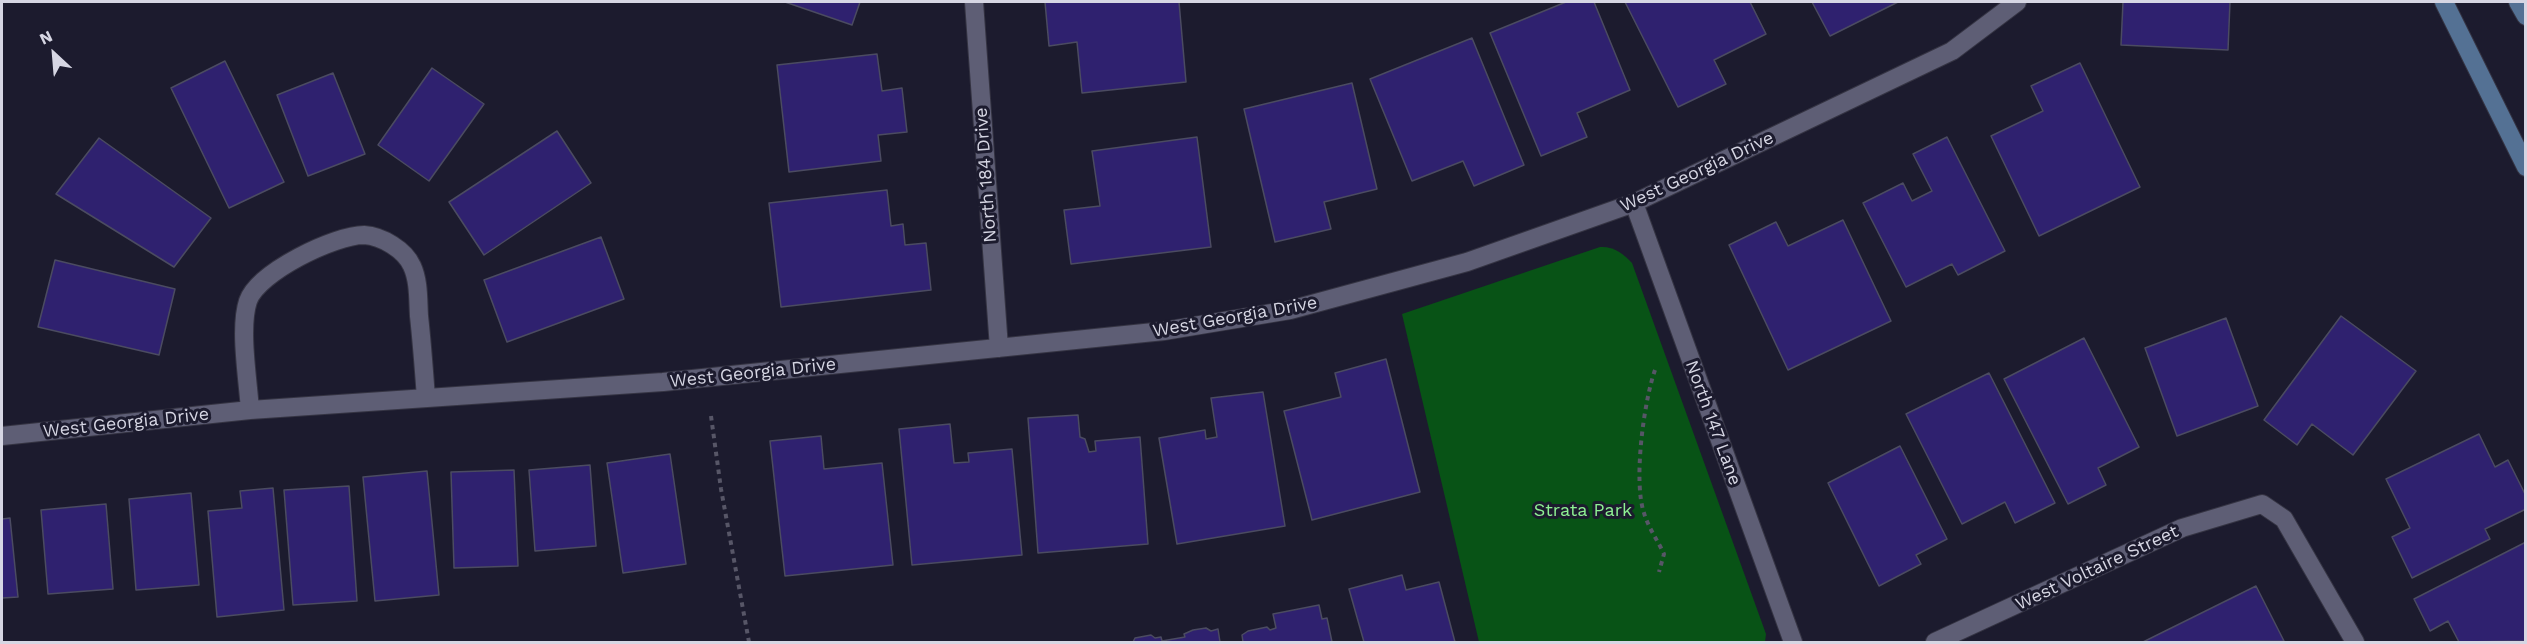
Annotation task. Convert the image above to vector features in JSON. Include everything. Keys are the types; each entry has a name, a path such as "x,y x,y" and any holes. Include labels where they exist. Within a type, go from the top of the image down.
{"main road":[{"path":"2444,2 2526,167"},
{"path":"2518,2 2526,16"}],"street":[{"name":"North 184 Drive","path":"974,2 999,348"},
{"name":"West Georgia Drive","path":"2,436 250,410 663,382 1164,331 1290,310 1467,262 1634,203 1952,51 2017,2"},
{"name":"North 147 Lane","path":"1634,203 1793,642"},
{"path":"250,410 244,322 248,299 262,280 281,266 333,243 362,235 381,238 400,251 412,265 417,284 426,398"},
{"name":"West Voltaire Street","path":"1935,642 2182,528 2262,504 2284,519 2355,642"}],"path":[{"path":"1655,370 1644,417 1640,481 1644,513 1664,555 1659,572"},
{"path":"711,416 721,489 749,642"}],"green space":[{"name":"Strata Park","path":"1600,247 1618,251 1632,263 1766,634 1765,642 1479,642 1402,314"}],"building":[{"path":"785,2 860,2 852,25"},
{"path":"1045,2 1179,2 1186,82 1082,93 1077,42 1049,46"},
{"path":"1566,2 1594,2 1630,90 1577,113 1587,137 1541,156 1490,33"},
{"path":"1625,2 1750,2 1766,34 1714,60 1726,84 1678,107"},
{"path":"1812,2 1898,2 1830,36"},
{"path":"2123,2 2230,2 2228,50 2121,45"},
{"path":"1472,38 1524,165 1474,186 1463,161 1412,181 1370,79"},
{"path":"877,54 882,91 902,88 907,132 878,135 881,161 789,172 777,65"},
{"path":"225,61 284,182 229,208 171,88"},
{"path":"2080,63 2140,187 2039,236 1991,136 2043,111 2031,86"},
{"path":"432,68 484,104 429,181 378,145"},
{"path":"333,73 365,154 308,176 277,95"},
{"path":"1352,83 1377,189 1324,202 1331,229 1275,242 1244,109"},
{"path":"557,131 591,183 484,255 449,202"},
{"path":"1197,137 1211,247 1071,264 1064,210 1100,206 1092,151"},
{"path":"1947,137 2005,251 1958,275 1952,264 1906,287 1863,203 1903,183 1912,201 1932,191 1913,154"},
{"path":"99,138 211,218 174,267 56,194"},
{"path":"887,190 891,226 903,224 905,245 926,243 931,290 781,307 769,203"},
{"path":"1843,220 1891,321 1788,370 1729,245 1776,222 1788,246"},
{"path":"601,237 624,299 507,342 484,280"},
{"path":"55,260 175,289 159,355 38,327"},
{"path":"2341,316 2416,371 2353,455 2312,424 2297,445 2264,420"},
{"path":"2226,318 2258,406 2177,436 2145,348"},
{"path":"2084,338 2139,447 2098,468 2106,485 2068,504 2004,379"},
{"path":"1386,359 1420,492 1312,520 1284,411 1341,397 1335,373"},
{"path":"1989,373 2055,503 2015,523 2005,502 1962,524 1906,414"},
{"path":"1263,392 1285,526 1177,544 1159,438 1205,430 1206,439 1217,437 1211,398"},
{"path":"1078,415 1080,437 1085,439 1089,452 1096,451 1095,441 1140,437 1148,544 1038,553 1028,418"},
{"path":"950,424 954,463 969,462 968,453 1012,449 1022,555 912,565 899,429"},
{"path":"2479,434 2495,467 2508,460 2526,496 2526,509 2485,529 2490,539 2412,578 2392,537 2410,528 2386,479"},
{"path":"821,436 824,469 882,463 893,565 785,576 770,441"},
{"path":"1900,446 1947,539 1916,555 1921,564 1879,586 1828,483"},
{"path":"670,454 686,564 623,573 607,463"},
{"path":"590,465 596,546 535,551 529,470"},
{"path":"514,470 518,566 454,568 451,472"},
{"path":"427,471 439,595 375,601 363,477"},
{"path":"349,486 357,601 293,605 284,490"},
{"path":"273,488 284,610 217,617 208,511 242,508 240,491"},
{"path":"191,493 199,585 136,590 129,499"},
{"path":"106,504 113,589 48,594 41,510"},
{"path":"10,518 18,597 2,598 2,519"},
{"path":"2526,542 2526,641 2459,642 2448,621 2430,631 2414,599"},
{"path":"1402,575 1406,590 1439,582 1455,642 1364,642 1349,589"},
{"path":"2256,586 2284,641 2143,642"},
{"path":"1319,605 1322,619 1327,618 1332,642 1243,642 1242,635 1248,631 1267,627 1270,630 1276,628 1273,614"},
{"path":"1206,628 1211,631 1218,629 1220,642 1133,642 1135,638 1151,635 1155,638 1161,637 1162,641 1185,637 1184,634 1193,630"}]}
